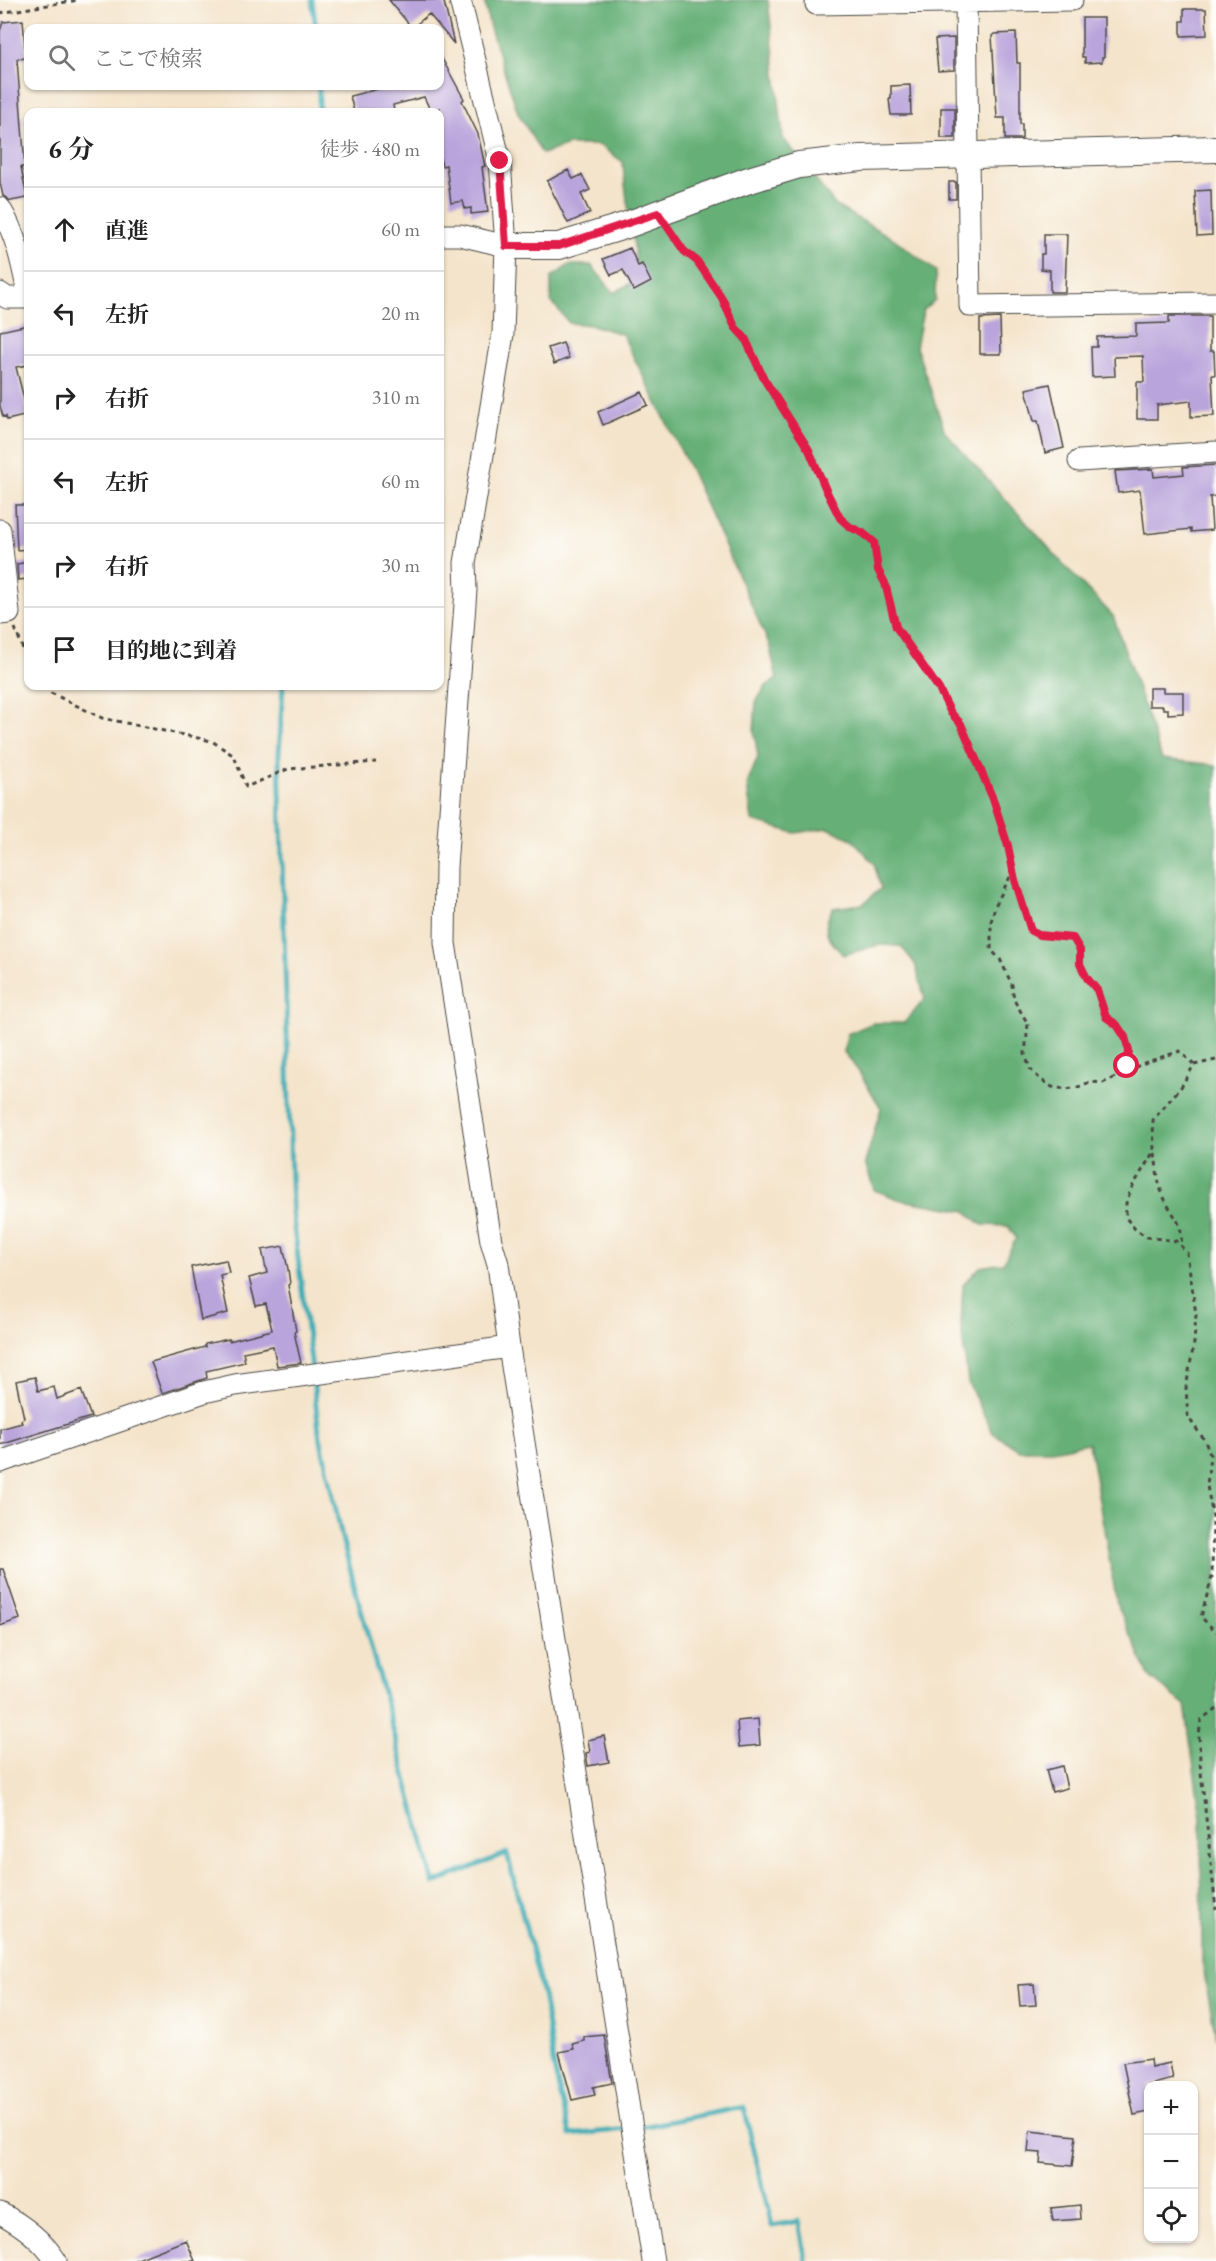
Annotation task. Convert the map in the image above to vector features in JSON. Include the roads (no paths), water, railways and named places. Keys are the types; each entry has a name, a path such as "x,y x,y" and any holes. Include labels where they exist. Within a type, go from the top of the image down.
{"street":[{"path":"459,0 500,161 506,246 503,334 465,563 466,590 446,867 445,943 492,1241 498,1264 509,1347 653,2261"},
{"path":"816,4 1072,0"},
{"path":"966,1 970,306 1216,303"},
{"path":"444,235 460,235 506,246 559,246 746,181 816,161 1216,149"},
{"path":"0,208 13,234 24,273"},
{"path":"0,293 7,298 24,298"},
{"path":"1079,461 1216,452"},
{"path":"0,530 5,613"},
{"path":"0,1462 204,1392 235,1385 509,1347"},
{"path":"0,2213 21,2224 47,2247 56,2261"}],"waterway":[{"path":"312,0 315,24"},
{"path":"319,90 319,108"},
{"path":"283,690 279,755 292,1211 312,1369"},
{"path":"313,1378 319,1432 343,1542 434,1883 507,1853 544,1999 554,2068 570,2135 627,2129"},
{"path":"636,2128 744,2107 772,2226 799,2221 806,2261"}]}
